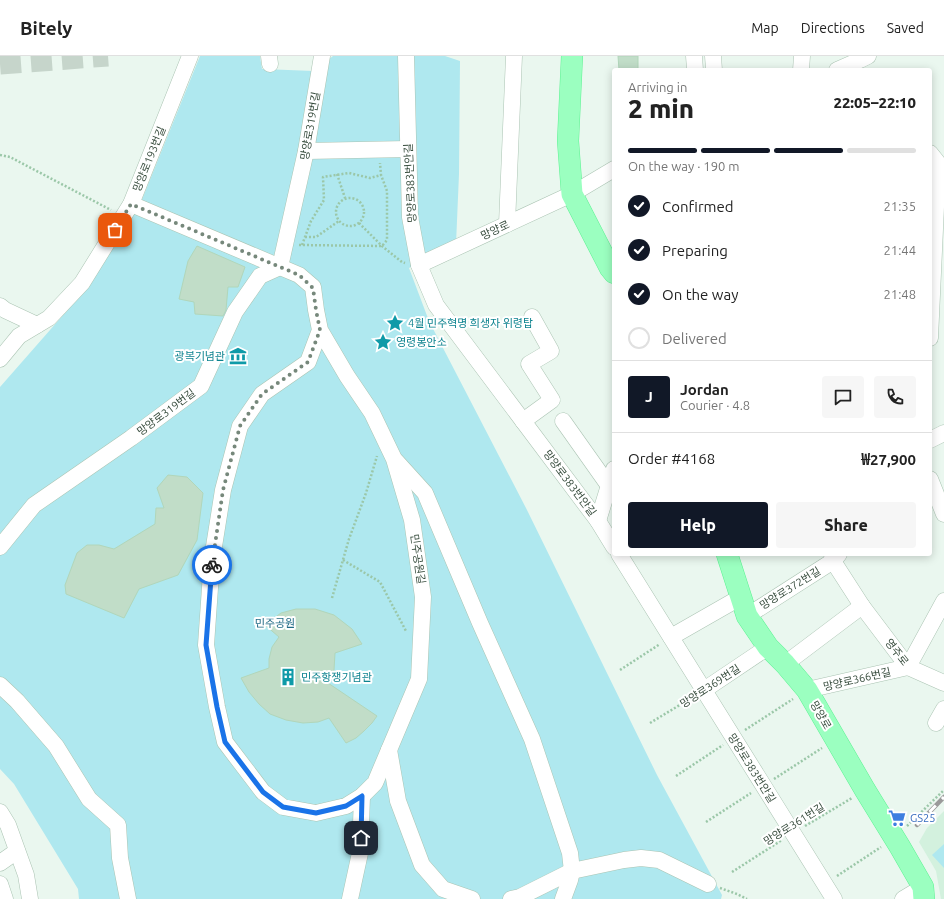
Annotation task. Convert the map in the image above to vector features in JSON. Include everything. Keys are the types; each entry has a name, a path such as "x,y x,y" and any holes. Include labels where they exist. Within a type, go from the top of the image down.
{"main road":[{"path":"572,56 568,141 572,194 612,270"},
{"name":"망양로","path":"728,556 744,606 768,647 807,690 865,790 895,838 923,893"}],"street":[{"name":"망양로193번길","path":"0,359 19,336 49,318 82,283 127,210 190,56"},
{"name":"망양로319번길","path":"0,546 34,505 131,438 201,386 235,312 260,276 280,267 306,150 322,56"},
{"name":"망양로383번안길","path":"406,56 410,217 419,265 436,305 598,521 612,544"},
{"path":"507,224 514,56"},
{"path":"694,56 695,68"},
{"path":"713,56 714,68"},
{"path":"801,68 802,56"},
{"path":"844,68 865,62"},
{"path":"306,150 408,149"},
{"path":"932,327 935,311 935,160"},
{"name":"망양로","path":"419,265 572,194 612,170"},
{"name":"민주공원길","path":"127,210 280,267 299,275 313,288 320,330 347,376 372,412 394,459 412,520 423,597 419,679 375,783 362,796 346,806 316,813 283,807 263,792 225,742 206,645 212,559 223,490 240,426 262,394 308,362 320,330"},
{"path":"0,306 5,310 37,325"},
{"path":"523,421 552,400 530,364 551,351 532,317"},
{"path":"563,421 609,486"},
{"path":"932,439 944,433"},
{"path":"394,459 425,493 480,623 532,739 570,853 572,870 563,899"},
{"path":"598,521 612,476"},
{"path":"932,484 944,514"},
{"name":"망양로383번안길","path":"620,556 834,899"},
{"name":"망양로372번길","path":"744,606 835,556"},
{"name":"영주로","path":"835,556 862,606 908,667 944,683"},
{"path":"908,667 944,601"},
{"path":"671,638 744,606"},
{"path":"785,664 862,606"},
{"name":"망양로369번길","path":"704,690 768,647"},
{"name":"망양로366번길","path":"807,690 908,667"},
{"path":"0,685 17,701 56,746 89,799 118,825 120,858 128,899"},
{"path":"936,724 944,709"},
{"path":"389,750 398,801 422,865 443,889 472,899"},
{"path":"350,899 360,853 362,796"},
{"path":"0,812 8,825 26,876 30,899"},
{"path":"0,863 17,850"},
{"path":"511,899 520,897 572,870 641,858 659,860 708,884"},
{"path":"0,884 5,899"},
{"path":"903,899 923,893"}],"path":[{"path":"380,150 381,175 387,191 387,240 382,246"},
{"path":"0,155 10,157 127,210"},
{"path":"302,245 311,221 324,200 323,177 349,173 370,178 381,175"},
{"path":"337,174 345,198"},
{"path":"345,198 355,199 362,205 364,215 359,223 352,226 345,225 339,221 335,212 338,204 345,198"},
{"path":"305,236 316,237 339,221"},
{"path":"359,223 382,246 402,262 419,265"},
{"path":"285,245 382,246"},
{"path":"332,598 349,539 366,493 376,458"},
{"path":"343,560 380,582 406,631 421,633"},
{"path":"620,670 671,638"},
{"name":"망양로369번길","path":"650,723 704,690"},
{"path":"676,776 807,690"},
{"path":"706,822 836,740"},
{"name":"망양로361번길","path":"732,872 865,790"},
{"path":"824,884 895,838 944,790"},
{"path":"708,884 747,899"}],"shaded area":[{"path":"944,811 944,899 941,899 936,871 919,842 927,828"}],"green space":[{"name":"민주공원","path":"200,56 260,56 262,69 314,71 333,56 445,56 460,61 459,174 456,244 409,268 429,321 527,510 657,775 722,895 721,899 79,899 78,889 14,784 0,769 0,387 86,289 141,202"},
{"path":"944,844 944,868 932,855"}],"building":[{"path":"618,56 638,56 638,68 619,68"},
{"path":"197,246 245,267 238,287 228,287 226,310 223,316 195,314 194,302 179,299 188,261"},
{"path":"168,475 187,477 203,493 197,540 178,575 139,589 124,618 66,594 65,585 77,553 87,545 99,545 114,549 155,524 156,508 164,508 157,488"},
{"name":"민주항쟁기념관","path":"296,609 315,609 334,615 352,629 362,644 335,653 334,670 328,683 377,716 372,723 356,738 346,743 329,718 318,722 303,723 286,720 270,714 249,692 241,678 269,668 269,659 272,647 279,637 265,625 281,613"}],"tunnel":[{"path":"0,64 108,56"}],"railway":[{"path":"917,825 944,797"}],"way so far":[{"path":"115,230 131,204 299,275 313,288 320,330 308,362 262,394 240,426 223,490 212,565"}],"place":[{"name":"4월 민주혁명 희생자 위령탑","path":"395,323"},
{"name":"영령봉안소","path":"383,342"},
{"name":"광복기념관","path":"238,356"},
{"name":"민주항쟁기념관","path":"288,677"},
{"name":"GS25","path":"897,818"}],"route":[{"path":"212,565 206,645 225,742 263,792 283,807 316,813 346,806 362,796 361,838"}]}
